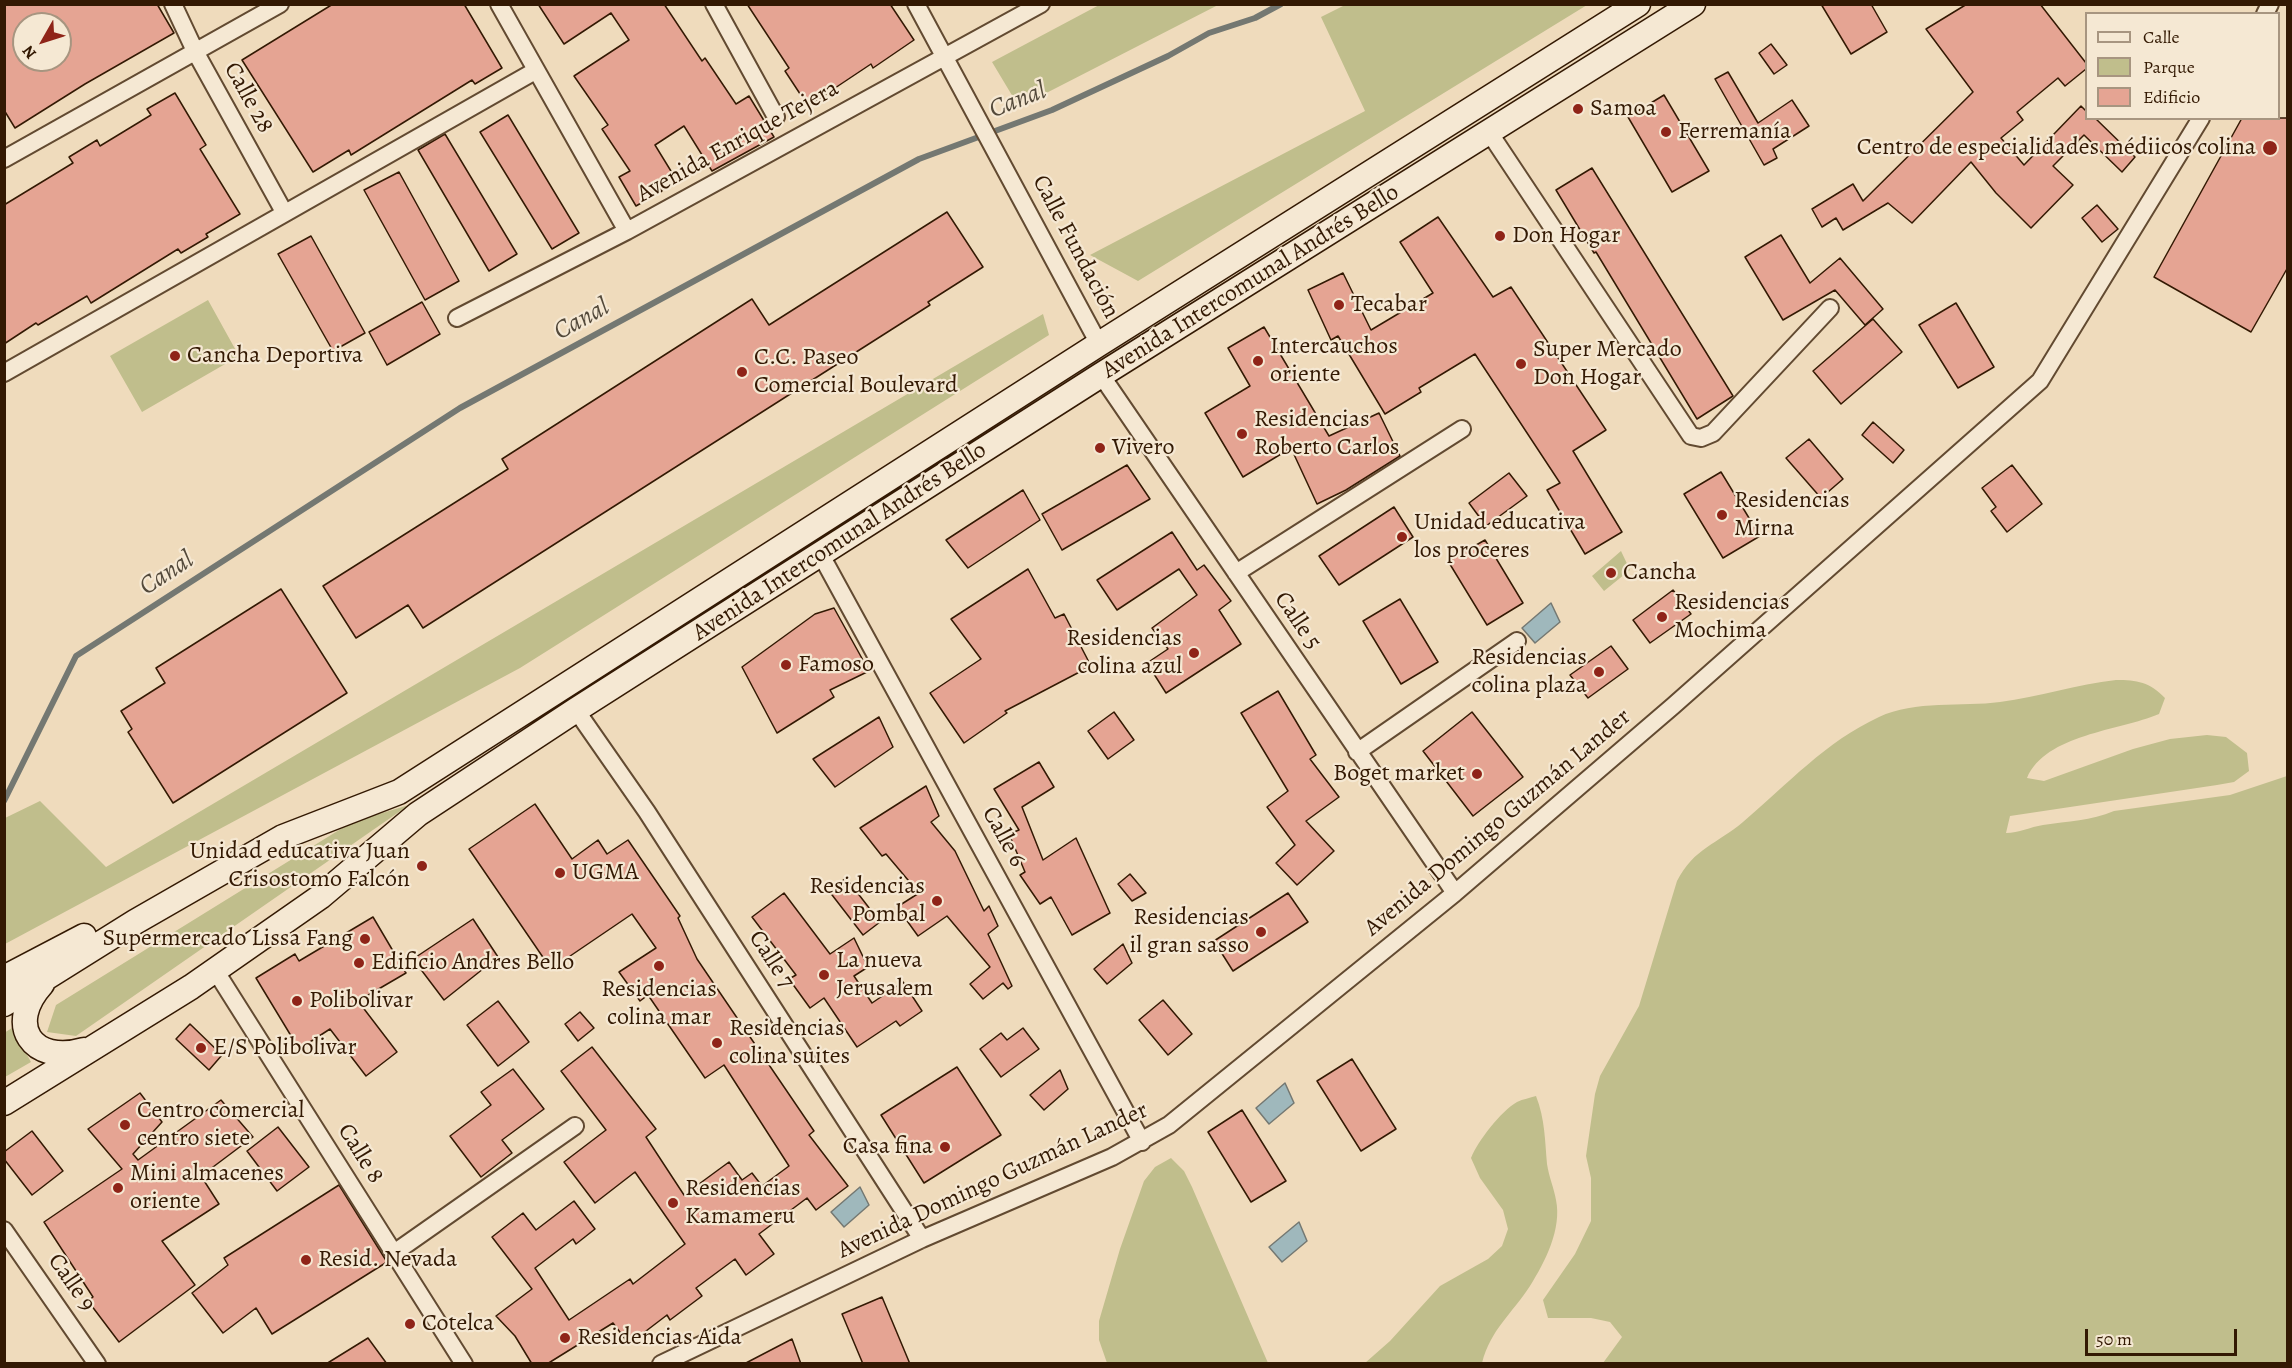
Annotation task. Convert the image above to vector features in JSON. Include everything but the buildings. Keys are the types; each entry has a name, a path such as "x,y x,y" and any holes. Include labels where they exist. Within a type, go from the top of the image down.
{"main road":[{"name":"Avenida Intercomunal Andrés Bello","path":"4,1004 135,922 283,837 399,792 1100,344 1638,4"},
{"name":"Avenida Intercomunal Andrés Bello","path":"4,1103 215,970 320,897 418,814 576,710 1101,375 1693,4"},
{"path":"4,978 103,926 135,922"},
{"path":"50,975 34,993 23,1016 25,1028 31,1038 48,1053 68,1054 94,1047"}],"street":[{"name":"Calle 28","path":"173,4 196,53 285,212"},
{"path":"4,159 280,4"},
{"path":"499,4 627,231"},
{"path":"714,4 776,117"},
{"path":"916,4 944,56"},
{"name":"Avenida Enrique Tejera","path":"457,318 627,231 1041,4"},
{"name":"Calle Fundación","path":"944,56 1100,344"},
{"path":"4,373 535,70"},
{"name":"Avenida Domingo Guzmán Lander","path":"661,1364 922,1239 1142,1142 1169,1125 1455,893 1682,699 2040,381 2200,120"},
{"path":"1489,132 1691,436 1701,438 1713,434 1830,308"},
{"name":"Calle 5","path":"1101,375 1455,893"},
{"path":"1236,573 1462,429"},
{"name":"Calle 6","path":"821,555 1142,1142"},
{"path":"1358,752 1517,641"},
{"name":"Calle 7","path":"576,710 647,812 922,1239"},
{"name":"Calle 8","path":"215,970 464,1364"},
{"path":"394,1252 575,1126"},
{"name":"Calle 9","path":"4,1230 97,1364"}],"green space":[{"path":"1101,4 1218,5 1019,107 992,62"},
{"path":"1345,5 1587,5 1138,281 1090,255 1365,111 1321,17"},
{"name":"Cancha Deportiva","path":"208,300 239,356 142,412 110,356"},
{"path":"1043,314 1049,335 520,668 5,944 5,818 40,801 106,867"},
{"name":"Cancha","path":"1621,551 1630,570 1604,591 1592,576"},
{"path":"2116,680 2143,683 2154,688 2165,698 2159,714 2067,743 2036,763 2027,778 2044,781 2133,749 2170,739 2207,735 2226,737 2247,753 2249,771 2234,782 2010,816 2006,833 2088,819 2114,811 2230,795 2287,776 2287,1363 1603,1363 1622,1337 1610,1322 1591,1318 1548,1318 1543,1300 1575,1254 1591,1221 1591,1178 1586,1156 1595,1094 1600,1076 1639,1006 1677,881 1691,861 1743,822 1824,751 1859,727 1879,717 1908,708 2000,702"},
{"path":"409,805 76,1036 47,1032 56,1005 352,822"},
{"path":"12,1028 31,1062 5,1077 4,1033"},
{"path":"1536,1096 1543,1122 1548,1169 1556,1200 1557,1222 1551,1245 1536,1277 1496,1331 1482,1363 1365,1363 1390,1341 1440,1286 1488,1259 1502,1246 1508,1229 1503,1210 1480,1178 1471,1158 1484,1135 1504,1112 1517,1102"},
{"path":"1171,1158 1184,1171 1192,1187 1268,1363 1107,1363 1099,1340 1099,1321 1120,1249 1144,1181 1155,1167"}],"water":[{"path":"1551,603 1560,622 1535,643 1522,628"},
{"path":"1285,1083 1294,1103 1269,1124 1256,1108"},
{"path":"860,1187 869,1205 844,1227 831,1212"},
{"path":"1299,1222 1307,1241 1282,1262 1269,1247"}],"waterway":[{"name":"Canal","path":"4,801 76,656 460,408 919,159 1052,110 1168,56 1209,33 1255,18 1281,4"}],"place":[{"name":"Samoa","path":"1578,109"},
{"name":"Ferremanía","path":"1666,132"},
{"name":"Centro de especialidades médiicos colina","path":"2270,148"},
{"name":"Don Hogar","path":"1500,236"},
{"name":"Tecabar","path":"1339,305"},
{"name":"Cancha Deportiva","path":"175,356"},
{"name":"Intercauchos oriente","path":"1258,361"},
{"name":"Super Mercado Don Hogar","path":"1521,364"},
{"name":"C.C. Paseo Comercial Boulevard","path":"742,372"},
{"name":"Residencias Roberto Carlos","path":"1242,434"},
{"name":"Vivero","path":"1100,448"},
{"name":"Residencias Mirna","path":"1722,515"},
{"name":"Unidad educativa los proceres","path":"1402,537"},
{"name":"Cancha","path":"1611,573"},
{"name":"Residencias Mochima","path":"1662,617"},
{"name":"Residencias colina azul","path":"1194,653"},
{"name":"Famoso","path":"786,665"},
{"name":"Residencias colina plaza","path":"1599,672"},
{"name":"Boget market","path":"1477,774"},
{"name":"Unidad educativa Juan Crisostomo Falcón","path":"422,866"},
{"name":"UGMA","path":"560,873"},
{"name":"Residencias Pombal","path":"937,901"},
{"name":"Residencias il gran sasso","path":"1261,932"},
{"name":"Supermercado Lissa Fang","path":"365,939"},
{"name":"Edificio Andres Bello","path":"359,963"},
{"name":"Residencias colina mar","path":"659,966"},
{"name":"La nueva Jerusalem","path":"824,975"},
{"name":"Polibolivar","path":"297,1001"},
{"name":"Residencias colina suites","path":"717,1043"},
{"name":"E/S Polibolivar","path":"201,1048"},
{"name":"Centro comercial centro siete","path":"125,1125"},
{"name":"Casa fina","path":"945,1147"},
{"name":"Mini almacenes oriente","path":"118,1188"},
{"name":"Residencias Kamameru","path":"673,1203"},
{"name":"Resid. Nevada","path":"306,1260"},
{"name":"Cotelca","path":"410,1324"},
{"name":"Residencias Aida","path":"565,1338"}]}
